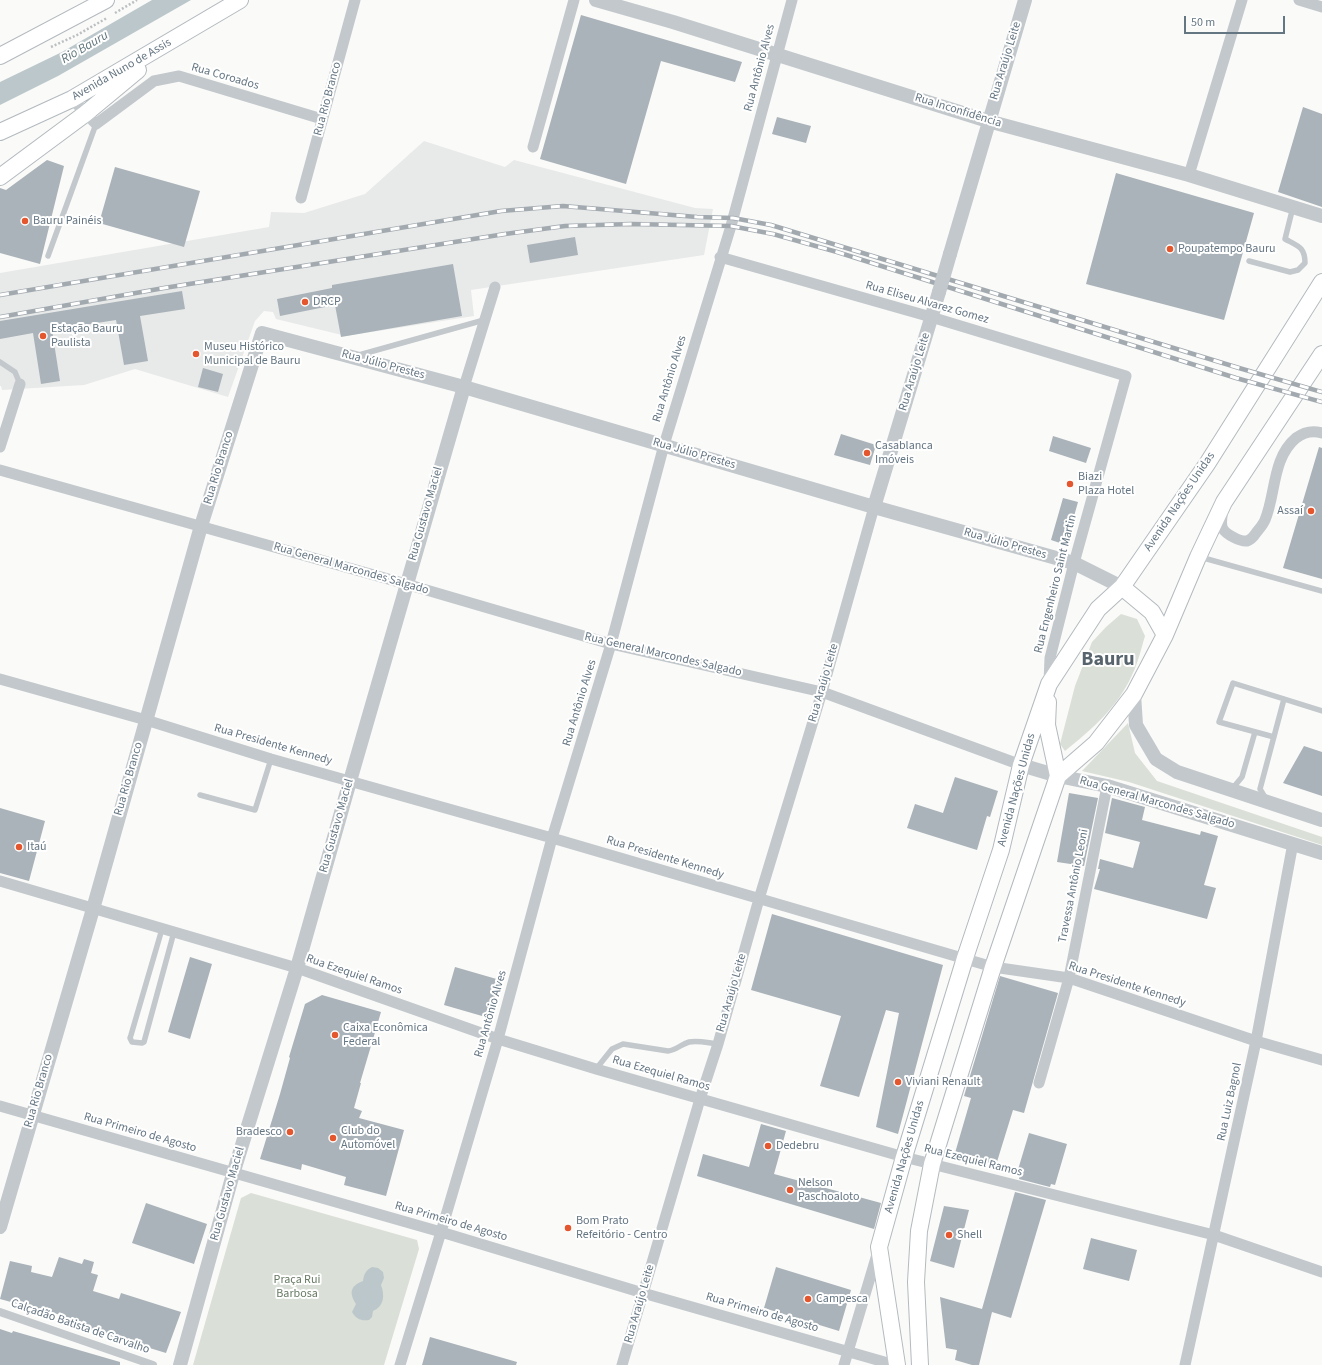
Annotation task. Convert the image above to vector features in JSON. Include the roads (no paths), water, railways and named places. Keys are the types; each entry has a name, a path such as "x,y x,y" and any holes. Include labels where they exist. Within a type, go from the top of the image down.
{"main road":[{"path":"0,56 106,0"},
{"name":"Avenida Nuno de Assis","path":"0,132 72,99 240,0"},
{"path":"0,177 90,119 174,40"},
{"name":"Avenida Nações Unidas","path":"896,1365 879,1247 904,1157 965,958 1001,850 1021,765 1049,684 1098,609 1122,588 1207,464 1322,282"},
{"path":"920,1365 916,1282 919,1231 932,1164 993,967 1058,776 1096,742 1134,694 1165,635 1198,557 1224,502 1322,354"},
{"path":"1122,588 1152,612 1165,635"},
{"path":"1049,684 1048,725 1058,776"}],"street":[{"name":"Rua Rio Branco","path":"300,198 354,0"},
{"path":"533,147 574,0"},
{"name":"Rua Inconfidência","path":"596,0 673,22 988,121 1190,175 1294,206 1322,216"},
{"name":"Rua Antônio Alves","path":"400,1365 498,1039 552,838 611,644 664,445 720,257 731,226 792,0"},
{"name":"Rua Araújo Leite","path":"622,1365 822,692 874,507 1025,0"},
{"path":"1190,175 1242,0"},
{"path":"1299,0 1322,7"},
{"name":"Rua Coroados","path":"90,119 154,81 179,76 322,119"},
{"path":"72,99 90,119"},
{"name":"Rua Eliseu Alvarez Gomez","path":"720,257 931,317 1126,376"},
{"name":"Rua Gustavo Maciel","path":"180,1365 233,1174 297,968 406,584 495,287"},
{"name":"Rua Rio Branco","path":"0,1227 201,526 262,333"},
{"name":"Rua Júlio Prestes","path":"262,333 464,387 874,507 1074,563 1122,588"},
{"name":"Rua Engenheiro Saint Martin","path":"1049,684 1050,658 1074,563 1126,376"},
{"path":"0,446 20,384"},
{"path":"1224,502 1221,523 1222,528 1228,534 1248,541 1255,535 1265,520 1282,455 1291,442 1303,433 1322,433"},
{"path":"1209,533 1239,544 1249,544 1255,540 1267,525 1289,457 1295,448 1305,440 1322,441"},
{"name":"Rua General Marcondes Salgado","path":"0,470 406,584 611,644 822,692 1021,765 1058,776 1107,786 1322,853"},
{"name":"Rua Presidente Kennedy","path":"0,679 146,720 271,759 552,838 759,900 993,967 1069,978 1256,1041 1322,1060"},
{"path":"1134,694 1136,725 1156,760 1177,772 1322,820"},
{"name":"Travessa Antônio Leoni","path":"1039,1083 1069,978 1107,786"},
{"name":"Rua Luiz Bagnol","path":"1185,1365 1256,1041 1293,844"},
{"name":"Rua Ezequiel Ramos","path":"0,881 297,968 498,1039 596,1069 904,1157 1214,1235 1322,1272"},
{"name":"Rua Primeiro de Agosto","path":"0,1106 233,1174 441,1232 643,1293 896,1365"},
{"path":"844,1365 879,1247"},
{"name":"Calçadão Batista de Carvalho","path":"0,1312 153,1365"}],"lane":[{"path":"48,256 90,119"},
{"path":"1249,260 1290,272 1298,270 1306,263 1305,254 1300,247 1285,239 1294,206"},
{"path":"354,357 484,320"},
{"path":"0,362 15,372 20,384"},
{"path":"1198,557 1322,591"},
{"path":"1274,737 1219,722 1233,683 1322,710"},
{"path":"1268,802 1260,790 1284,699"},
{"path":"1231,790 1242,777 1255,732"},
{"path":"200,795 255,810 271,759"},
{"path":"162,929 130,1038 132,1042 144,1042 174,932"},
{"path":"596,1069 612,1049 623,1044 668,1051 674,1050 688,1042 697,1041 718,1044"}],"water":[{"name":"Rio Bauru","path":"152,0 191,0 58,76 0,105 0,82 62,52"},
{"path":"372,1267 378,1268 383,1272 384,1278 381,1285 383,1300 377,1309 373,1311 372,1317 369,1320 361,1320 352,1312 356,1304 352,1296 352,1290 355,1285 363,1281 366,1272"}],"railway":[{"path":"0,295 501,211 563,206 697,217 733,218 771,225 1322,392"},
{"path":"0,317 164,288 505,234 565,226 631,224 731,226 773,234 837,252 1236,378 1322,402"}],"place":[{"name":"Bauru Painéis","path":"25,221"},
{"name":"Poupatempo Bauru","path":"1170,249"},
{"name":"DRCP","path":"305,302"},
{"name":"Estação Bauru Paulista","path":"43,336"},
{"name":"Museu Histórico Municipal de Bauru","path":"196,354"},
{"name":"Casablanca Imóveis","path":"867,453"},
{"name":"Biazi Plaza Hotel","path":"1070,484"},
{"name":"Assaí","path":"1311,511"},
{"name":"Itaú","path":"19,847"},
{"name":"Caixa Econômica Federal","path":"335,1035"},
{"name":"Viviani Renault","path":"898,1082"},
{"name":"Bradesco","path":"290,1132"},
{"name":"Club do Automóvel","path":"333,1138"},
{"name":"Dedebru","path":"768,1146"},
{"name":"Nelson Paschoaloto","path":"790,1190"},
{"name":"Bom Prato Refeitório - Centro","path":"568,1228"},
{"name":"Shell","path":"949,1235"},
{"name":"Campesca","path":"808,1299"}],"district":[{"name":"Bauru","path":"1108,661"}],"park label":[{"name":"Praça Rui Barbosa","path":"297,1287"}]}
